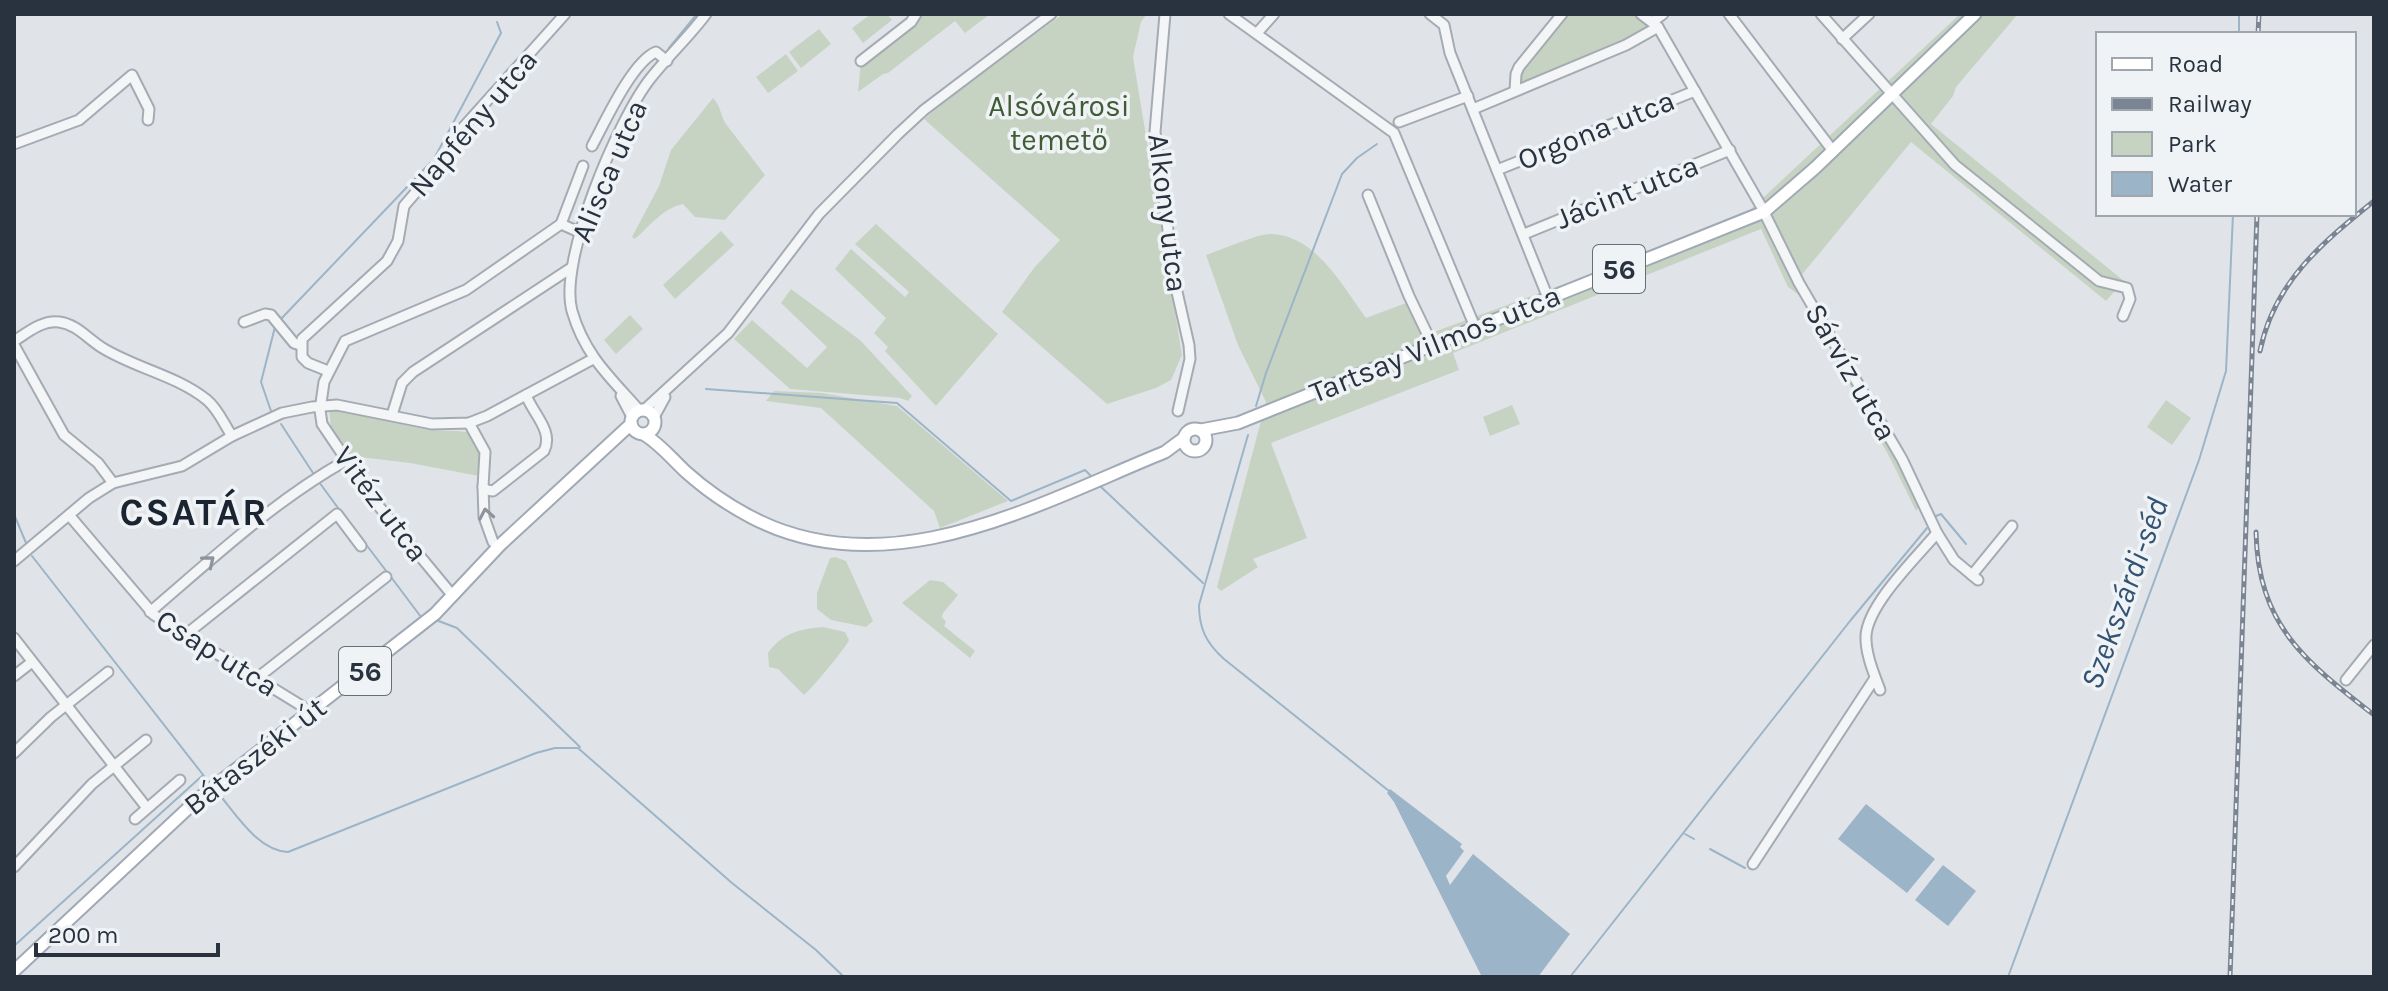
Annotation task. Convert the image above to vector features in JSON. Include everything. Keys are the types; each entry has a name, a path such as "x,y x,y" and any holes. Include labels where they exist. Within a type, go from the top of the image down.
{"main road":[{"name":"Tartsay Vilmos utca","path":"1238,423 1764,212 1833,151 1975,14"},
{"name":"56","path":"642,434 643,417"},
{"name":"56","path":"606,449 652,431 643,417"},
{"name":"56","path":"606,449 643,417"},
{"name":"56","path":"643,417 671,456"},
{"name":"56","path":"642,434 705,488 762,523 819,540 874,545 925,541 963,531 1165,452 1190,430 1238,423"},
{"name":"56","path":"1165,452 1201,449 1238,423"},
{"path":"1201,430 1206,443"},
{"path":"1184,438 1191,450"},
{"name":"Bátaszéki út","path":"14,971 213,786 409,636 453,596 505,540 606,449"}],"street":[{"name":"Napfény utca","path":"300,345 309,330 387,261 398,241 404,206 453,149 459,132 565,14"},
{"name":"Alisca utca","path":"643,417 593,359 571,308 571,268 579,232 634,103 650,79 706,14"},
{"path":"861,61 911,22 916,14"},
{"path":"643,417 728,333 819,214 898,134 924,110 1051,14"},
{"name":"Alkony utca","path":"1165,14 1155,132 1175,283 1189,345 1190,359 1178,411"},
{"path":"1229,14 1394,133 1475,327"},
{"path":"1257,33 1274,14"},
{"path":"1430,14 1444,25"},
{"path":"1449,14 1444,25 1450,53 1548,298"},
{"path":"1515,91 1519,67 1562,14"},
{"path":"1641,14 1655,25"},
{"path":"1473,109 1626,45 1655,25 1663,14"},
{"path":"1729,14 1833,151"},
{"path":"1821,14 1955,165 2099,281 2129,290 2130,299 2123,316"},
{"path":"1842,39 1869,14"},
{"name":"Sárvíz utca","path":"1655,25 1730,150 1799,283 1902,459 1937,533 1954,560 1975,578 2012,526"},
{"path":"592,146 636,70 656,52 667,61"},
{"path":"14,144 79,120 132,75 149,109 148,120"},
{"name":"Orgona utca","path":"1497,170 1695,91"},
{"path":"1399,122 1468,96"},
{"name":"Jácint utca","path":"1524,234 1730,150"},
{"path":"320,406 328,371 345,341 466,290 561,224 583,166"},
{"path":"1368,195 1432,344"},
{"path":"561,224 579,232"},
{"path":"392,415 402,383 413,372 571,268"},
{"path":"244,322 265,314 271,315 294,343 300,345 302,357 308,363 328,371"},
{"path":"113,483 98,463 64,435 14,343 40,324 55,321 66,323 117,356 176,381 200,395 217,412 232,436"},
{"path":"14,561 113,483 182,466 232,436 282,413 320,406 355,407 432,424 469,423 593,359"},
{"path":"483,487 491,492 499,488 544,451 548,444 548,435 526,395"},
{"name":"Vitéz utca","path":"320,406 322,424 345,461 453,596"},
{"path":"469,423 485,452 484,517 493,542"},
{"path":"150,612 182,582 316,478 345,461"},
{"path":"184,636 337,514 361,546"},
{"name":"Csap utca","path":"69,515 150,612 184,636 310,711"},
{"path":"1880,690 1867,645 1869,621 1937,533"},
{"path":"256,679 386,577"},
{"path":"14,638 147,808"},
{"path":"2346,680 2374,645"},
{"path":"14,676 32,662"},
{"path":"14,753 66,704 108,672"},
{"path":"1753,864 1875,678"},
{"path":"14,867 92,784 146,740"},
{"path":"135,819 180,780"}],"green space":[{"path":"871,14 887,14 892,20 863,43 852,28"},
{"path":"916,14 990,14 965,33 955,21 858,92 861,61"},
{"name":"Alsóvárosi temető","path":"1063,14 1147,14 1141,22 1133,57 1182,355 1171,380 1107,404 1002,312 1034,268 1060,240 924,119"},
{"path":"1566,14 1636,14 1651,26 1636,37 1517,89 1519,73"},
{"path":"1960,14 2018,14 1956,87 1953,96 1931,124 2124,281 2106,301 1911,142 1800,277 1892,431 1926,496 1916,511 1802,297 1788,287 1761,229 1453,353 1459,370 1271,443 1307,538 1253,559 1258,567 1221,591 1217,587 1266,402 1238,345 1206,255 1265,234 1287,237 1302,243 1327,265 1366,318 1406,303 1423,336 1572,281 1751,209"},
{"path":"819,29 831,44 801,68 789,52"},
{"path":"786,54 798,71 768,93 756,77"},
{"path":"713,98 726,124 765,175 725,220 695,217 683,204 663,214 635,239 632,237 659,186 671,150"},
{"path":"876,224 998,334 936,406 885,351 888,347 874,333 886,318 835,269 851,249 905,297 909,292 855,244"},
{"path":"721,231 734,245 675,299 663,285"},
{"path":"791,289 860,340 912,396 908,401 790,389 734,339 752,320 807,368 827,347 781,303"},
{"path":"630,315 643,329 616,354 604,340"},
{"path":"774,391 822,393 897,406 1008,501 940,528 934,511 821,408 766,401"},
{"path":"2166,400 2191,418 2172,445 2147,427"},
{"path":"1512,405 1520,424 1490,436 1483,417"},
{"path":"329,408 417,428 474,434 482,454 479,476 351,456 331,427"},
{"path":"830,558 846,561 873,621 866,627 831,620 817,609 817,593"},
{"path":"930,580 943,582 958,595 942,617 946,622 944,626 975,651 970,658 902,603"},
{"path":"823,627 845,632 849,640 804,695 778,669 769,667 768,653 792,633"}],"water":[{"path":"1390,789 1462,844 1460,847 1464,851 1446,876 1450,885 1473,854 1570,934 1538,977 1482,977 1387,793"},
{"path":"1866,804 1935,859 1907,893 1838,839"},
{"path":"1943,865 1976,891 1948,926 1915,900"}],"waterway":[{"path":"669,48 697,14"},
{"name":"Szekszárdi-séd","path":"2239,14 2239,32"},
{"path":"435,157 501,33 497,22"},
{"path":"1256,406 1342,174 1377,144"},
{"path":"280,320 430,163"},
{"name":"Szekszárdi-séd","path":"2008,977 2199,460 2226,371 2233,216"},
{"path":"271,411 261,382 275,327"},
{"path":"706,389 897,403 1011,501 1085,470 1093,478"},
{"path":"281,424 315,476"},
{"path":"1248,435 1199,605 1205,635 1224,659 1389,791"},
{"path":"319,482 341,512"},
{"path":"1100,486 1203,583"},
{"path":"14,514 26,543"},
{"path":"1936,516 1941,514 1966,544"},
{"path":"1570,977 1927,528"},
{"path":"355,530 387,572"},
{"path":"32,556 204,776"},
{"path":"391,577 421,617"},
{"path":"436,620 457,628 580,747"},
{"path":"218,793 257,838 277,850 288,852 536,753 555,748 578,748 844,977"},
{"path":"14,946 203,775"},
{"path":"1685,834 1694,839"},
{"path":"1710,849 1745,868"}],"railway":[{"path":"2258,32 2259,14"},
{"path":"2356,216 2374,201"},
{"path":"2230,977 2257,216"},
{"path":"2260,351 2276,304 2289,284 2319,249 2356,216"},
{"path":"2256,532 2266,593 2290,639 2307,659 2374,715"}],"district":[{"name":"CSATÁR","path":"194,512"}]}
